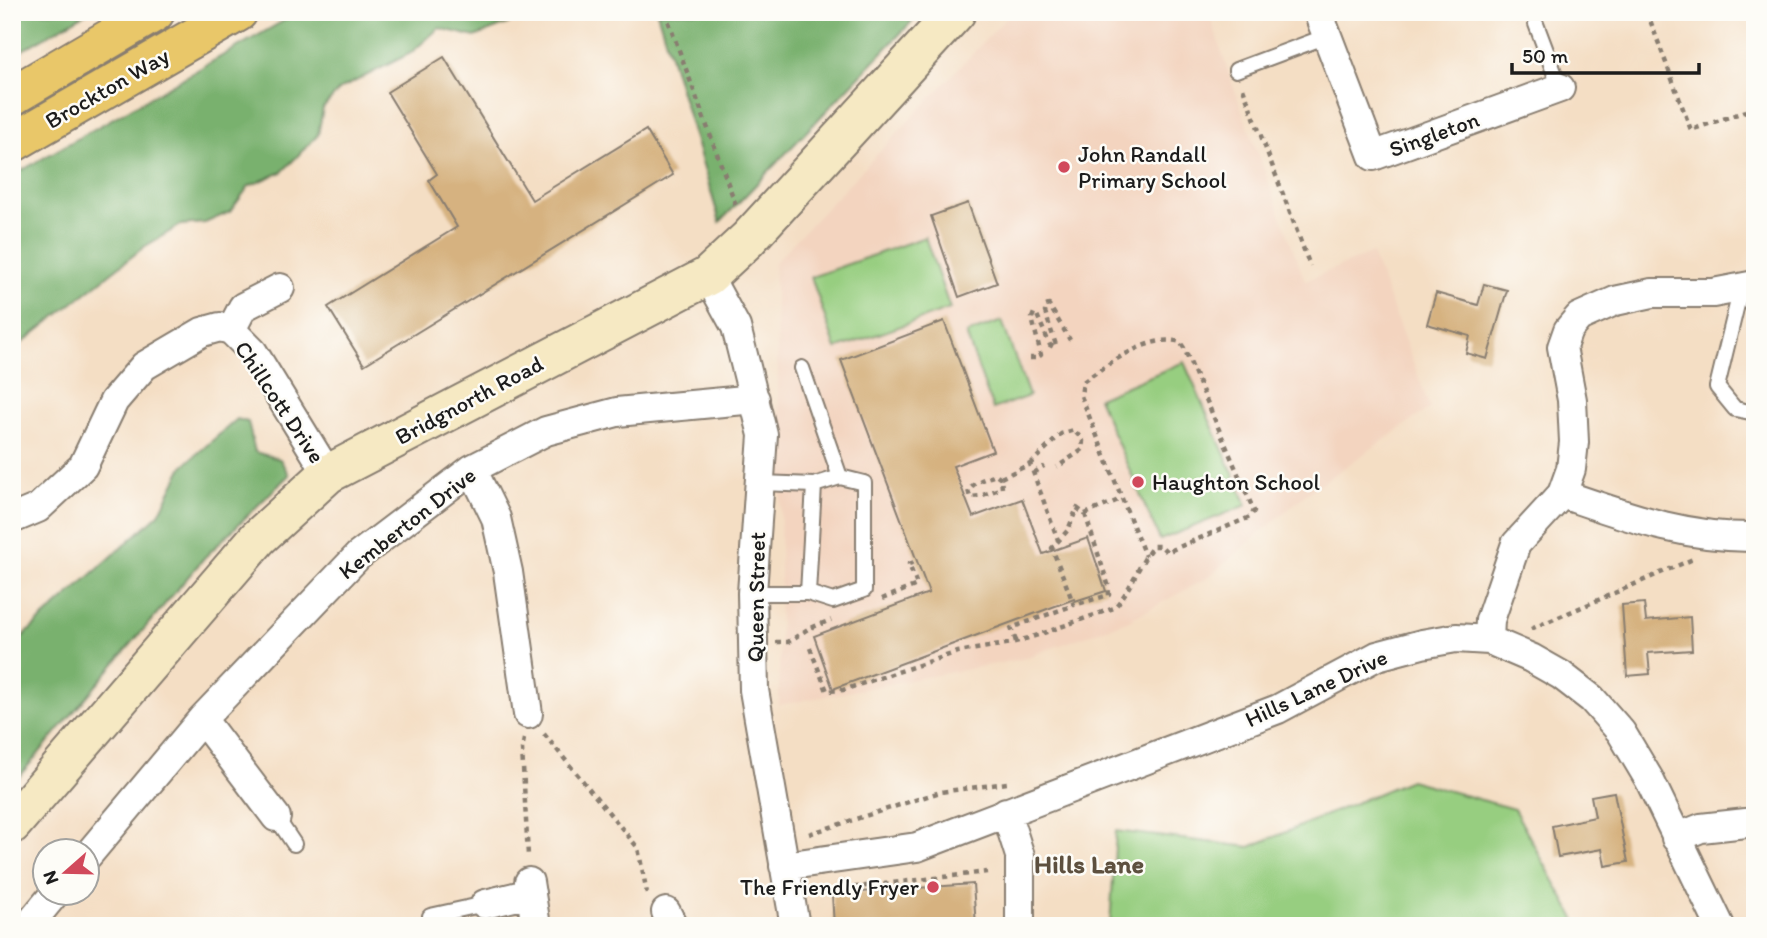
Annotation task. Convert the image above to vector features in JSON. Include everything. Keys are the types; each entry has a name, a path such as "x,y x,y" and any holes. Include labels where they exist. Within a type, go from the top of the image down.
{"highway":[{"name":"Brockton Way","path":"12,96 155,12"},
{"name":"Brockton Way","path":"12,143 238,12"}],"street":[{"name":"Bridgnorth Road","path":"12,824 258,538 328,474 708,276 748,239 956,12"},
{"name":"Singleton","path":"1323,24 1373,156 1560,88"},
{"name":"Queen Street","path":"708,276 736,327 763,435 752,593 754,690 795,926"},
{"path":"1489,640 1490,620 1516,544 1562,494 1571,469 1574,442 1572,400 1562,347 1568,330 1579,317 1615,301 1652,293 1713,293 1748,287"},
{"path":"12,519 38,508 83,466 114,401 144,366 202,332 220,327 231,330 243,307 280,288"},
{"name":"Chillcott Drive","path":"231,330 253,352 328,474"},
{"name":"Kemberton Drive","path":"102,838 202,719 358,556 472,468 546,431 617,412 755,399"},
{"path":"472,468 496,518 508,572 528,714"},
{"path":"1562,494 1654,525 1723,537 1755,537"},
{"name":"Hills Lane Drive","path":"784,866 917,846 1278,709 1377,656 1456,638 1489,640 1531,658 1561,675 1592,699 1628,744 1649,779 1720,926"},
{"path":"202,719 276,817"},
{"path":"1006,813 1020,856 1020,926"},
{"path":"1676,838 1701,828 1755,822"},
{"path":"485,904 530,887 536,926"},
{"path":"28,926 44,906"}],"lane":[{"path":"1236,70 1323,24"},
{"path":"1536,24 1560,88"},
{"path":"1748,287 1717,387 1735,409 1755,413"},
{"path":"802,368 840,477"},
{"path":"752,593 808,593 833,601 864,590 864,483 840,477 814,485 761,484"},
{"path":"808,593 814,485"},
{"path":"276,817 294,844"},
{"path":"429,916 485,904"}],"path":[{"path":"665,12 748,239"},
{"path":"1647,12 1691,130 1755,108"},
{"path":"1236,70 1310,266"},
{"path":"1030,358 1041,355 1032,318 1034,313 1051,346 1056,345 1045,312 1046,306 1049,305 1070,340"},
{"path":"810,649 827,691 843,690 958,652 1016,641 1114,608 1122,600 1153,546 1161,546 1167,552 1250,517 1254,511 1180,342 1174,340 1156,342 1113,360 1083,382 1081,396 1145,556"},
{"path":"1001,478 1030,464 1061,434 1074,430 1083,441 1082,450 1057,467"},
{"path":"1030,464 1058,541"},
{"path":"1034,473 1044,466"},
{"path":"996,475 1001,478 1002,488 970,497 968,490 973,484 996,475"},
{"path":"1085,514 1121,499"},
{"path":"1016,641 1011,628 1109,595 1108,584 1085,514 1077,508 1068,530 1052,548 1074,605"},
{"path":"1520,634 1696,558"},
{"path":"528,714 522,749 530,887"},
{"path":"528,714 638,848 650,904 669,919"},
{"path":"807,834 940,792 1016,782"},
{"path":"813,892 987,873"}],"shaded area":[{"path":"1012,12 1209,12 1228,72 1305,281 1372,253 1430,408 1306,494 1206,579 1127,621 1021,659 779,705 781,471 774,263"}],"green space":[{"path":"88,12 12,56 12,14"},
{"path":"299,12 536,12 475,37 439,28 411,53 340,89 323,108 318,135 282,172 249,186 230,212 205,223 181,225 144,247 12,351 12,176"},
{"path":"657,12 921,12 720,222"},
{"path":"925,237 950,309 836,349 811,277"},
{"path":"1002,321 1029,396 993,409 966,334"},
{"path":"1184,362 1247,505 1160,540 1098,398"},
{"path":"237,419 248,422 255,452 280,459 289,475 204,558 12,785 12,646 159,514 183,466"},
{"path":"1410,780 1514,809 1579,926 1110,926 1116,831 1250,847"}],"building":[{"path":"444,57 532,200 646,130 673,175 364,365 328,307 457,227 429,180 437,174 387,92"},
{"path":"968,203 997,283 959,297 931,216"},
{"path":"1484,284 1507,290 1487,359 1466,353 1470,336 1427,324 1436,293 1478,305"},
{"path":"944,321 993,451 953,466 973,517 1022,499 1043,554 1088,538 1106,591 1075,601 1074,599 833,689 814,636 929,593 841,360"},
{"path":"1644,603 1646,621 1690,617 1692,650 1648,653 1650,674 1627,676 1622,605"},
{"path":"1614,792 1628,862 1605,866 1602,849 1558,857 1552,826 1595,817 1591,796"},
{"path":"973,884 976,926 834,926 832,894"}],"place":[{"name":"John Randall Primary School","path":"1064,167"},
{"name":"Haughton School","path":"1138,482"},
{"name":"The Friendly Fryer","path":"933,887"}],"district":[{"name":"Hills Lane","path":"1089,864"}]}
